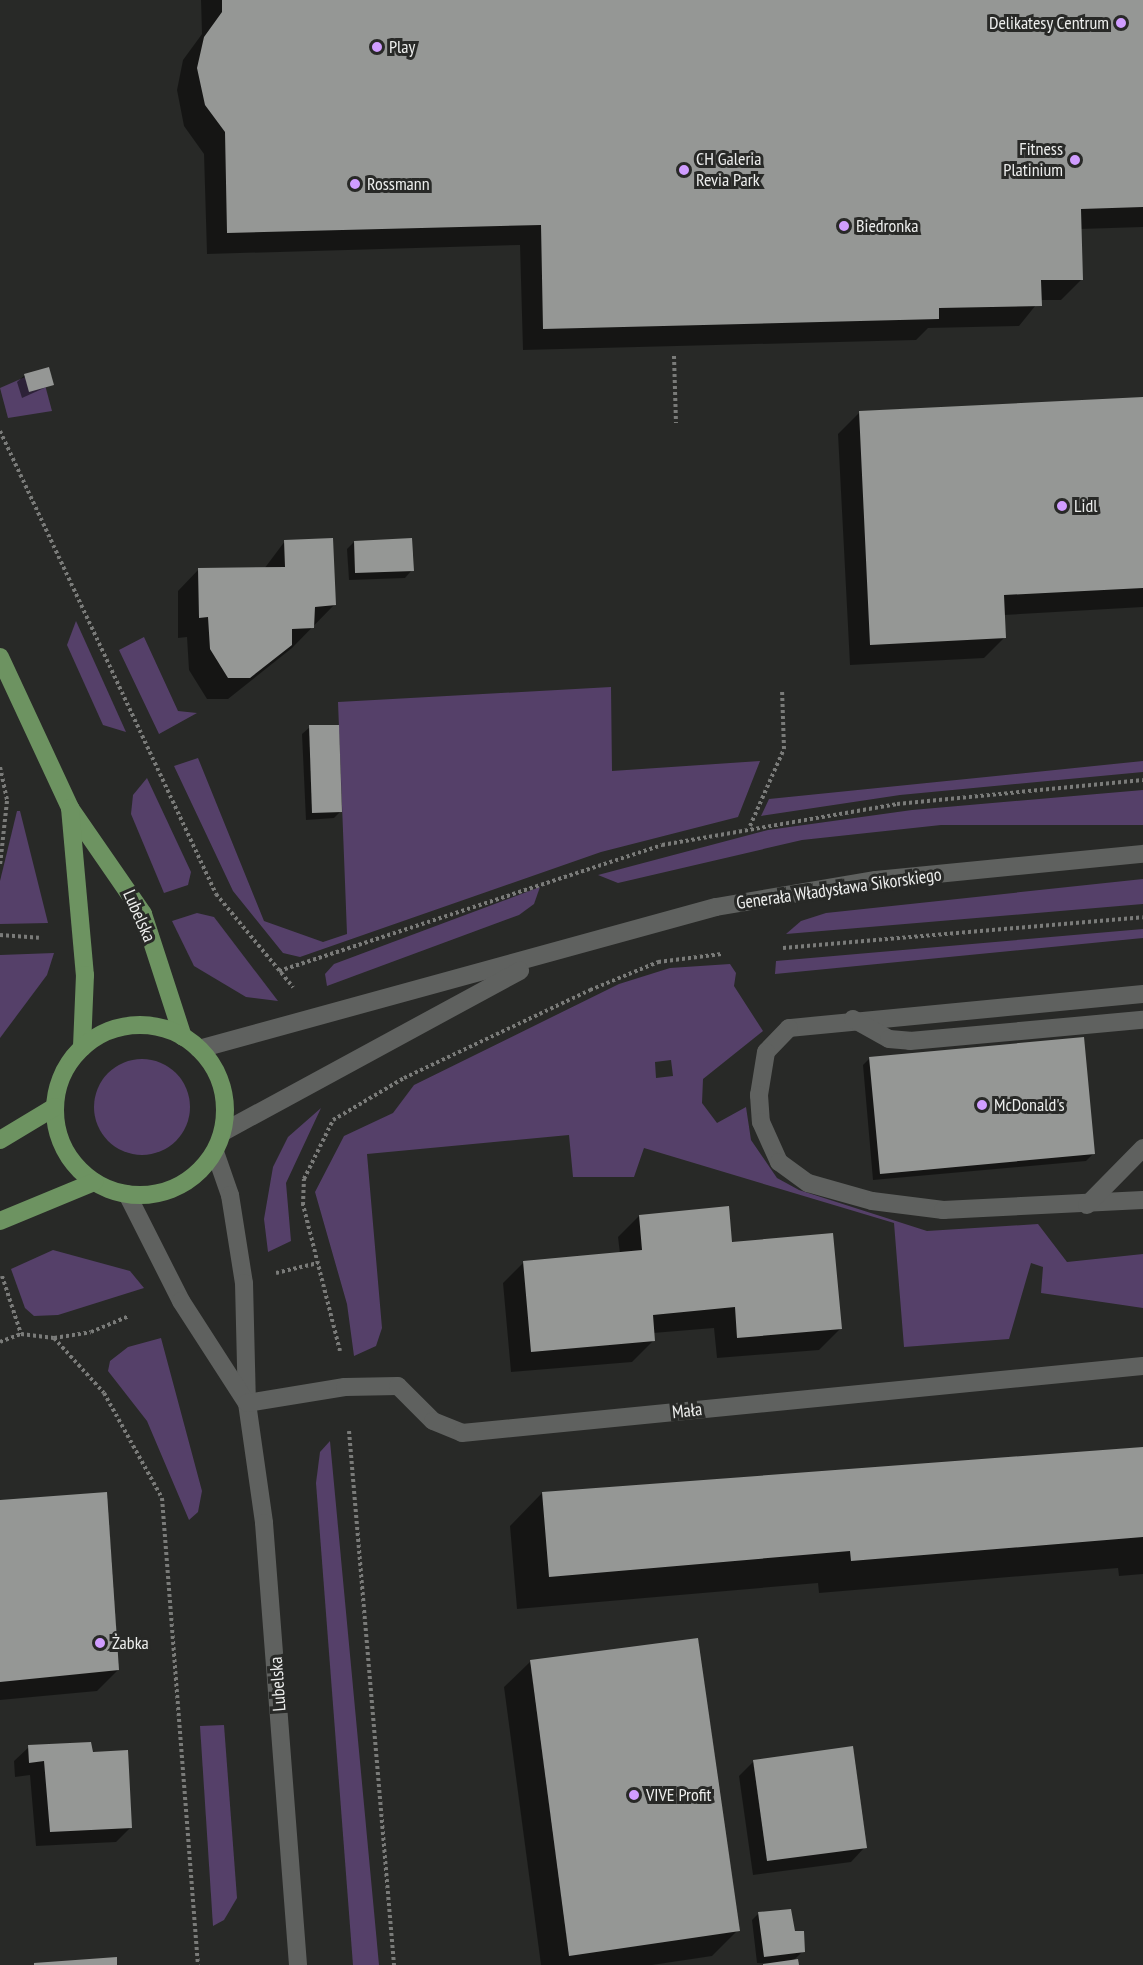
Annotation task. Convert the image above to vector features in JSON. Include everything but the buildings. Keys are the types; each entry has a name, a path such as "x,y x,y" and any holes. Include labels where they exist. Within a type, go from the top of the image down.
{"main road":[{"name":"Lubelska","path":"0,657 70,808 143,914 183,1037"},
{"name":"Lubelska","path":"70,808 85,975 82,1048"},
{"path":"131,1026 183,1037 199,1049 224,1093 223,1132 215,1152 182,1184 156,1194 127,1194 94,1182 67,1155 55,1107 65,1069 82,1048 131,1026"},
{"path":"0,1140 55,1107"},
{"path":"0,1221 94,1182"}],"street":[{"name":"Generała Władysława Sikorskiego","path":"542,958 648,923 776,895 1143,854"},
{"path":"199,1049 542,958"},
{"path":"223,1132 542,958"},
{"path":"1138,1197 1087,1205 933,1209 872,1201 792,1174 779,1162 761,1122 766,1052 789,1028 853,1019 1143,994"},
{"path":"853,1019 889,1039 910,1041 1143,1020"},
{"path":"1087,1205 1143,1148"},
{"name":"Lubelska","path":"215,1152 230,1195 244,1283 247,1403 264,1523 298,1965"},
{"name":"Lubelska","path":"127,1194 181,1301 247,1403"},
{"name":"Mała","path":"247,1403 345,1387 398,1386 433,1421 462,1433 1143,1366"}],"path":[{"path":"674,356 676,423"},
{"path":"0,431 216,894 299,995"},
{"path":"750,826 784,749 782,689"},
{"path":"0,767 7,801 0,865"},
{"path":"279,971 588,866 750,826 897,804 1143,780"},
{"path":"783,948 1143,917"},
{"path":"0,935 39,938"},
{"path":"340,1352 303,1205 304,1179 333,1120 414,1073 590,990 658,962 722,954"},
{"path":"275,1273 318,1263"},
{"path":"2,1276 21,1334"},
{"path":"0,1342 21,1334 54,1338 92,1332 129,1316"},
{"path":"54,1338 104,1393 162,1498 198,1965"},
{"path":"349,1431 394,1965"}],"shaded area":[{"path":"41,370 52,411 8,418 0,388"},
{"path":"76,621 126,732 103,725 67,645"},
{"path":"144,637 178,711 197,713 159,734 119,650"},
{"path":"611,687 612,771 760,761 738,817 601,852 300,957 283,953 233,891 174,766 198,758 264,921 323,942 347,934 338,702"},
{"path":"1143,761 1143,772 900,795 761,816 769,799"},
{"path":"147,778 191,872 188,885 164,893 131,814 133,795"},
{"path":"1143,790 1143,825 941,825 802,840 618,883 598,875 768,830 912,810"},
{"path":"17,811 20,811 48,923 0,924 0,881"},
{"path":"1143,879 1143,904 786,934 801,921 826,913"},
{"path":"540,887 534,904 519,915 327,986 325,974 334,964"},
{"path":"197,913 214,917 278,1001 246,997 194,966 172,921"},
{"path":"1143,929 1143,938 775,974 776,961"},
{"path":"54,953 47,975 0,1038 0,955"},
{"path":"730,964 736,973 734,986 763,1031 703,1079 702,1103 717,1123 746,1107 751,1140 777,1178 799,1190 927,1231 1038,1224 1067,1262 1143,1254 1143,1308 1041,1293 1043,1267 1031,1263 1009,1339 904,1347 894,1223 644,1148 634,1177 573,1177 569,1135 367,1154 382,1328 376,1346 354,1356 347,1304 315,1192 344,1136 393,1113 414,1085 619,984 670,968","holes":["671,1060 673,1076 656,1078 655,1062"]},
{"path":"142,1059 160,1062 176,1073 187,1089 190,1107 187,1125 176,1141 160,1152 142,1155 124,1152 108,1141 97,1125 94,1107 97,1089 108,1073 124,1062"},
{"path":"321,1108 286,1183 291,1241 268,1252 264,1219 273,1167 288,1137"},
{"path":"53,1250 130,1271 144,1288 58,1315 34,1316 25,1308 11,1269"},
{"path":"161,1338 202,1491 198,1512 189,1520 147,1421 108,1371 110,1361 128,1347"},
{"path":"330,1441 379,1965 353,1965 316,1483 320,1452"},
{"path":"224,1725 237,1898 224,1920 213,1926 200,1726"}],"place":[{"name":"Delikatesy Centrum","path":"1121,23"},
{"name":"Play","path":"377,47"},
{"name":"Fitness Platinium","path":"1075,160"},
{"name":"CH Galeria Revia Park","path":"684,170"},
{"name":"Rossmann","path":"355,184"},
{"name":"Biedronka","path":"844,226"},
{"name":"Lidl","path":"1062,506"},
{"name":"McDonald's","path":"982,1105"},
{"name":"Żabka","path":"100,1643"},
{"name":"VIVE Profit","path":"634,1795"}]}
